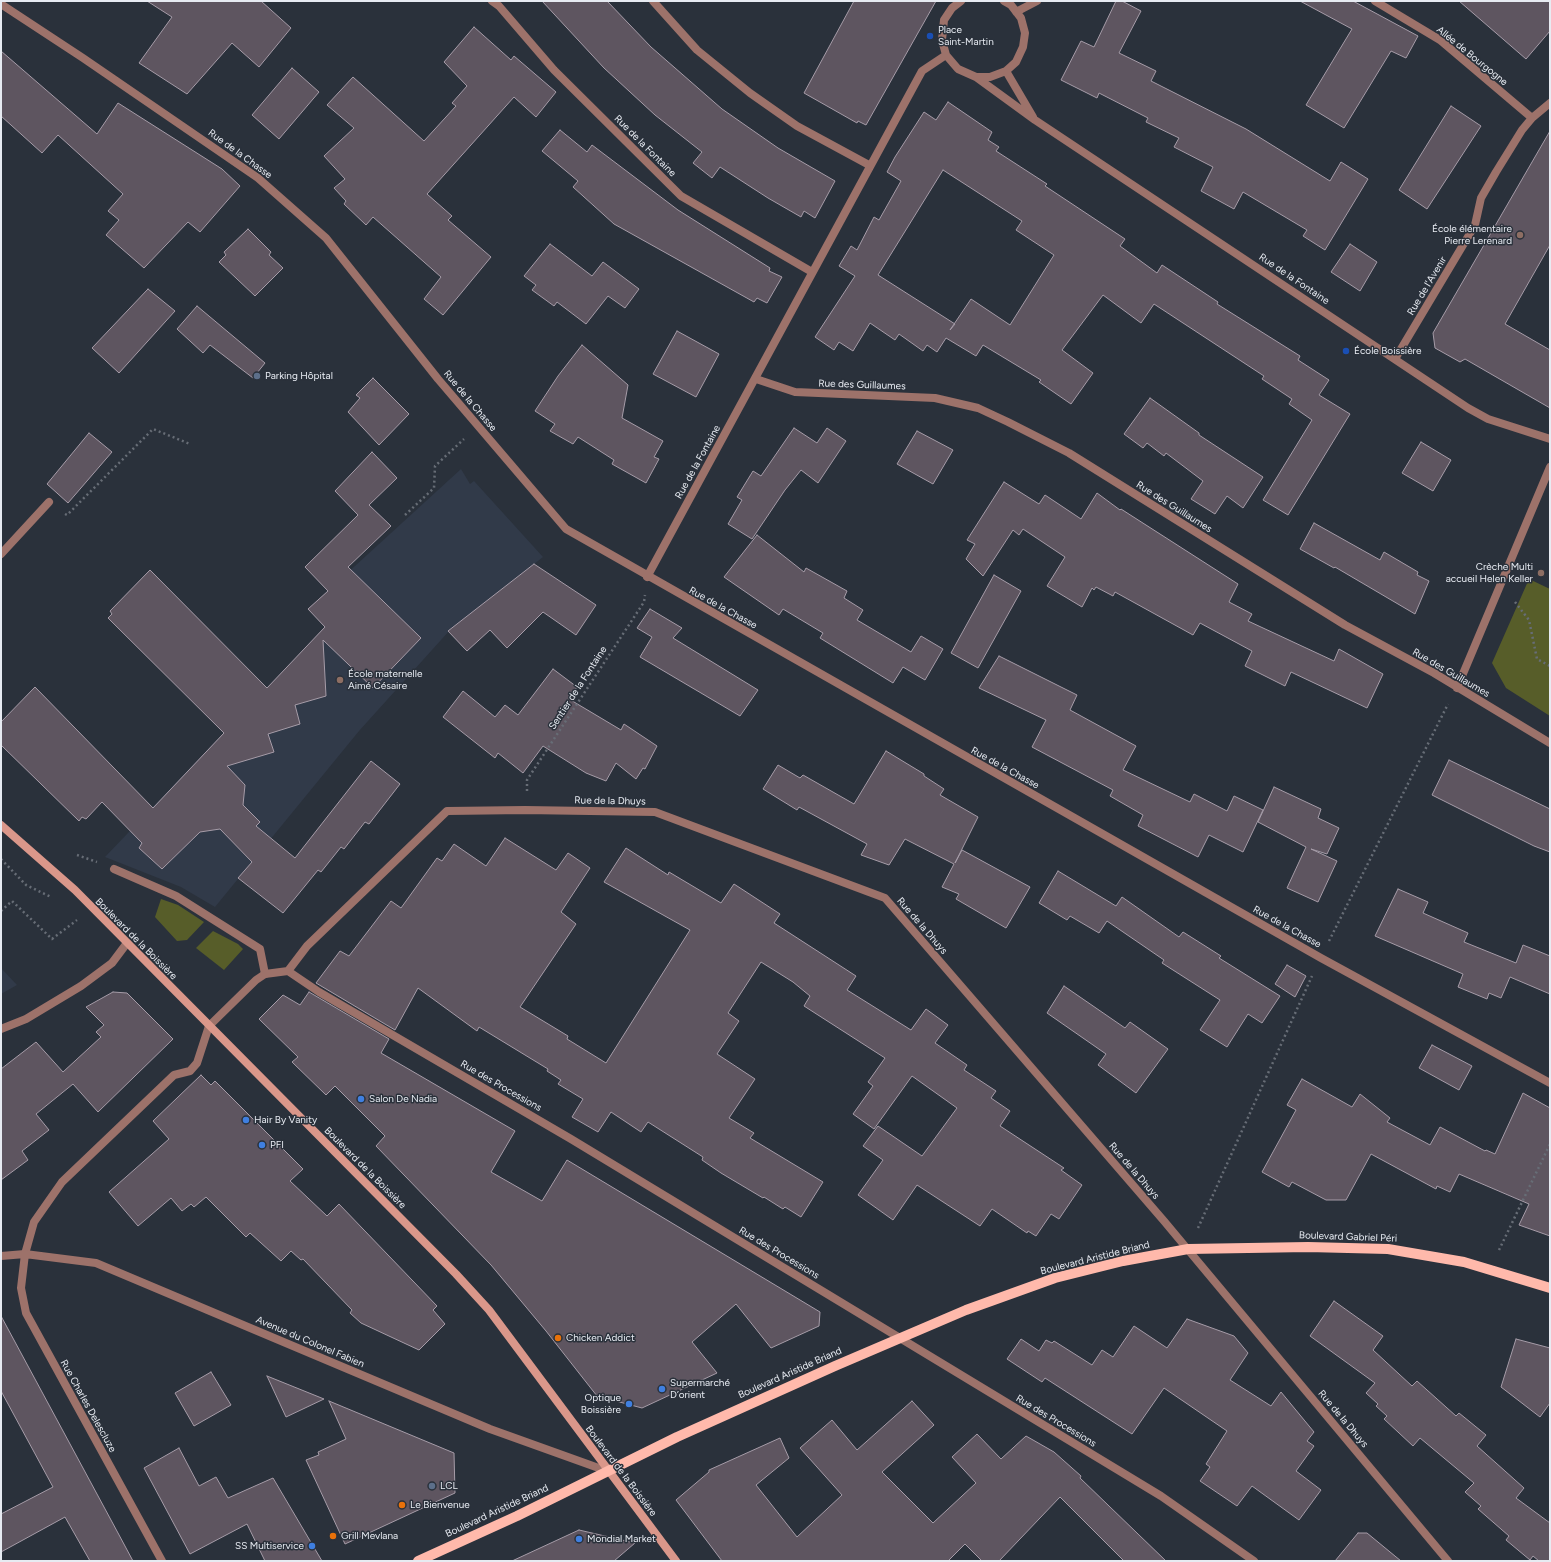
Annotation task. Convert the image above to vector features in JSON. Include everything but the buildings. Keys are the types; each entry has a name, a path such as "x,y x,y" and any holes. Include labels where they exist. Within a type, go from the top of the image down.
{"main road":[{"name":"Boulevard de la Boissière","path":"1,825 75,890 91,909 127,943 456,1274 489,1310 607,1471 676,1561"},
{"name":"Boulevard Gabriel Péri","path":"1188,1249 1308,1247 1388,1249 1464,1262 1550,1288"},
{"name":"Boulevard Aristide Briand","path":"418,1561 517,1516 607,1471 835,1366 966,1310 1055,1278 1124,1261 1188,1249"}],"street":[{"name":"Rue de la Fontaine","path":"492,1 499,6 554,70 681,196 812,272"},
{"path":"653,1 697,50 750,93 797,126 869,165"},
{"path":"961,1 952,8 944,20 942,40 946,55 958,69 976,77 990,77 1006,70 1016,62 1023,47 1025,32 1021,18 1011,5 1004,1"},
{"path":"1016,12 1037,1"},
{"name":"Allée de Bourgogne","path":"1375,1 1440,40 1532,118"},
{"name":"Rue de la Chasse","path":"1,4 83,58 258,178 326,238 438,379 566,529 647,577 1314,954 1550,1083"},
{"name":"Rue de la Fontaine","path":"647,577 756,379 869,165 922,71 946,55"},
{"name":"Rue de la Fontaine","path":"1006,70 1035,120"},
{"name":"Rue de la Fontaine","path":"976,77 1035,120 1488,419 1550,439"},
{"name":"Rue de l'Avenir","path":"1395,359 1475,225 1481,198 1522,130 1532,118 1550,103"},
{"name":"Rue des Guillaumes","path":"756,379 795,392 935,398 978,408 1069,453 1345,625 1434,673 1550,743"},
{"path":"1457,688 1550,468"},
{"path":"1,554 49,502"},
{"name":"Rue de la Dhuys","path":"288,971 307,946 447,811 525,810 654,812 885,898 1188,1249 1448,1561"},
{"path":"114,869 176,896 260,950 265,974"},
{"path":"1,1029 26,1019 96,975 112,963 127,943"},
{"path":"209,1026 256,980 265,974 288,971"},
{"name":"Rue des Processions","path":"288,971 319,992 571,1139 1160,1496 1254,1561"},
{"name":"Rue Charles Delescluze","path":"162,1561 26,1313 21,1288 25,1254 34,1222 62,1182 174,1075 190,1071 197,1063 209,1026"},
{"name":"Avenue du Colonel Fabien","path":"1,1256 25,1254 96,1263 490,1429 607,1471"}],"path":[{"path":"405,515 434,488 435,466 478,426"},
{"path":"49,502 67,516 153,429 190,444"},
{"name":"Sentier de la Fontaine","path":"525,810 528,780 644,602 647,577"},
{"path":"1496,596 1517,603 1529,620 1537,658 1550,666"},
{"path":"1,910 12,901 52,939 91,909"},
{"path":"1490,1270 1550,1144"}],"shaded area":[{"name":"École maternelle Aimé Césaire","path":"461,469 470,484 474,481 543,557 450,630 359,731 215,907 181,887 105,857 325,627 308,609"},
{"path":"1,968 17,985 1,994"}],"green space":[{"path":"1529,579 1550,589 1550,716 1506,688 1492,663"},
{"path":"161,899 178,905 204,922 187,940 177,941 155,917"},
{"path":"213,931 238,944 243,949 224,970 196,948"}],"place":[{"name":"Place Saint-Martin","path":"930,36"},
{"name":"École élémentaire Pierre Lerenard","path":"1520,235"},
{"name":"École Boissière","path":"1346,351"},
{"name":"Parking Hôpital","path":"257,376"},
{"name":"Crèche Multi accueil Helen Keller","path":"1541,573"},
{"name":"École maternelle Aimé Césaire","path":"340,680"},
{"name":"Salon De Nadia","path":"361,1099"},
{"name":"Hair By Vanity","path":"246,1120"},
{"name":"PFI","path":"262,1145"},
{"name":"Chicken Addict","path":"558,1338"},
{"name":"Supermarché D’orient","path":"662,1389"},
{"name":"Optique Boissière","path":"629,1404"},
{"name":"LCL","path":"432,1486"},
{"name":"Le Bienvenue","path":"402,1505"},
{"name":"Grill Mevlana","path":"333,1536"},
{"name":"Mondial Market","path":"579,1539"},
{"name":"SS Multiservice","path":"312,1546"}]}
